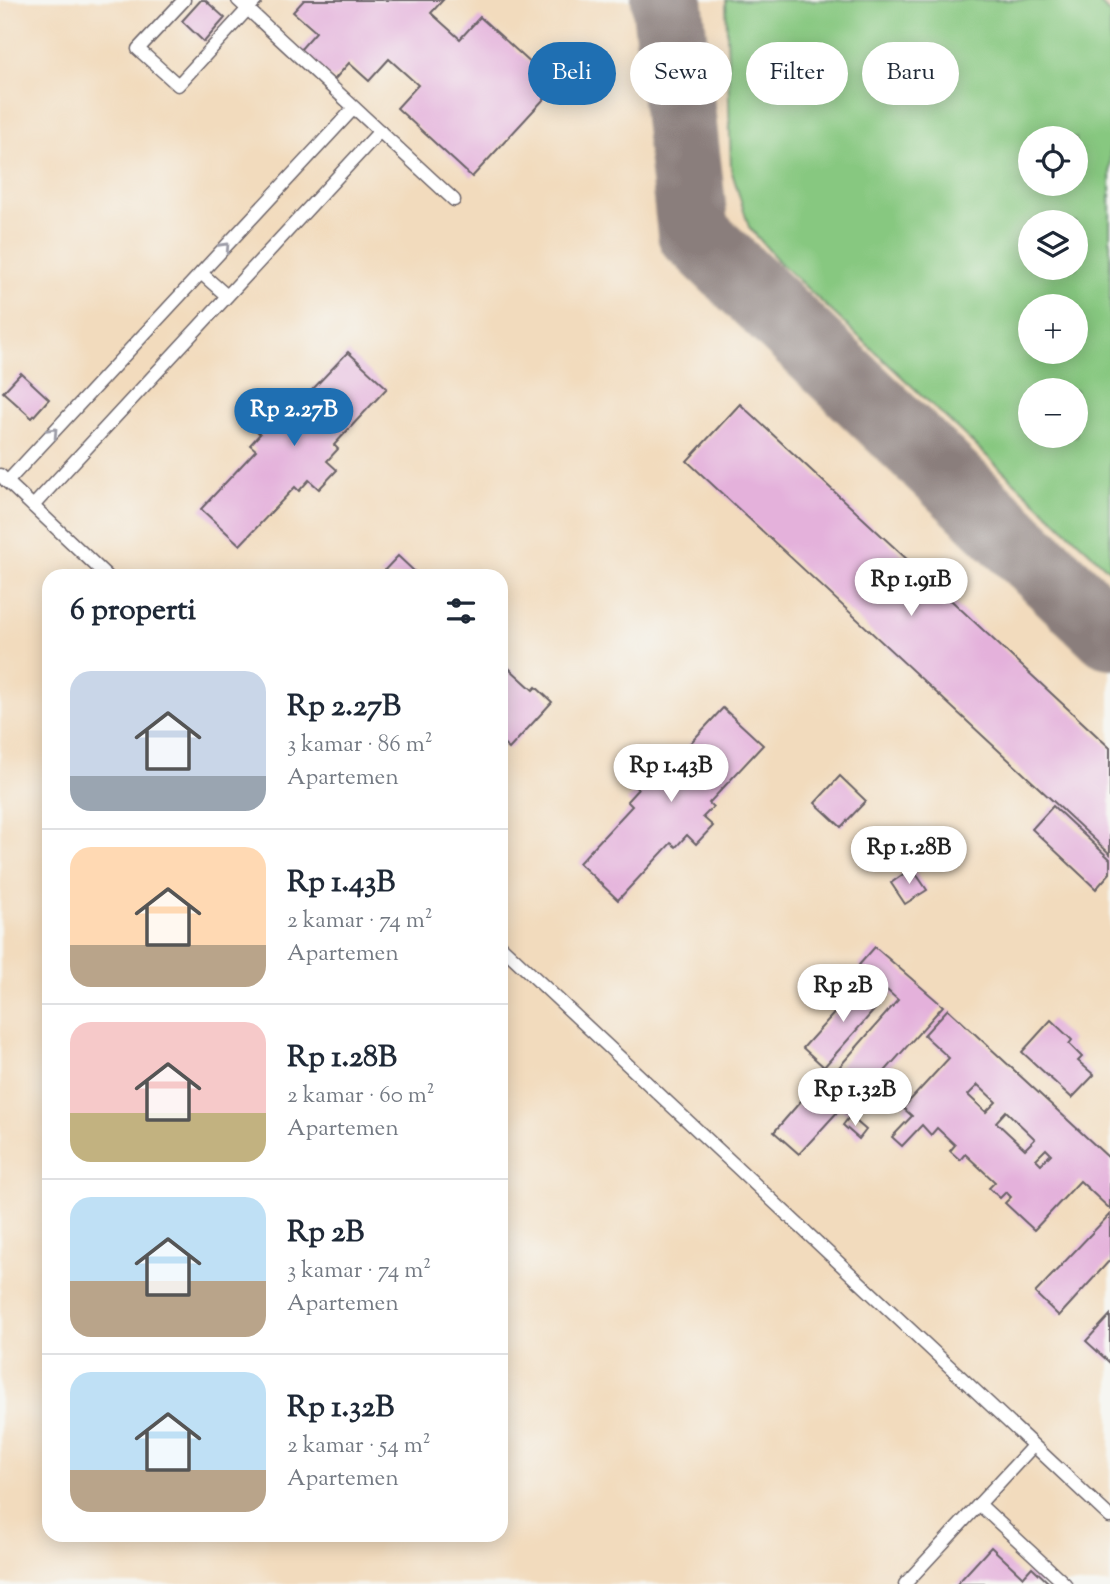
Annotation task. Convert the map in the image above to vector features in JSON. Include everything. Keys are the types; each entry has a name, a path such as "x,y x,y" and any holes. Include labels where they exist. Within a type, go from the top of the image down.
{"lane":[{"path":"184,0 138,49 178,85 247,3 354,108 454,200"},
{"path":"100,569 4,479 354,108"},
{"path":"33,506 380,131"},
{"path":"201,273 227,296"},
{"path":"508,953 1110,1517"},
{"path":"905,1584 1033,1446"},
{"path":"979,1504 1065,1584"}],"green space":[{"path":"726,0 1097,0 1110,14 1110,571 780,263 749,227 731,169 729,105 732,105 732,42 727,42"}],"building":[{"path":"201,0 205,0 225,18 204,42 182,21"},
{"path":"304,0 443,0 431,13 460,39 480,17 528,61 528,105 538,105 472,177 397,108 418,85 389,59 369,81 349,63 334,80 300,50 316,32 293,12"},
{"path":"348,352 387,388 334,445 338,449 327,461 337,470 319,489 309,480 299,491 295,487 240,545 201,509 256,450 250,445 260,434 253,427 271,408 278,415 289,403 295,408"},
{"path":"21,373 49,399 32,418 3,392"},
{"path":"740,404 1110,748 1110,854 687,461"},
{"path":"398,556 412,569 386,569"},
{"path":"508,667 533,690 536,687 552,702 509,749"},
{"path":"723,708 763,745 709,803 713,807 703,817 713,826 696,844 687,835 676,847 671,843 618,900 579,863 632,806 627,801 638,789 629,782 646,764 655,771 664,761 669,766"},
{"path":"840,776 866,801 841,827 815,803"},
{"path":"1053,806 1110,859 1110,873 1096,889 1032,829"},
{"path":"912,868 927,890 905,904 891,883"},
{"path":"875,947 943,1006 847,1114 840,1109 799,1154 774,1132 814,1086 819,1090 898,1000 859,965"},
{"path":"863,981 884,999 824,1067 803,1048"},
{"path":"948,1009 1110,1159 1110,1209 1080,1181 1034,1230 1005,1203 1011,1197 1006,1192 1000,1198 989,1188 995,1182 965,1154 960,1160 950,1151 955,1145 937,1128 931,1135 922,1125 902,1146 892,1137 912,1116 903,1108 949,1058 924,1035","holes":["978,1085 996,1102 986,1112 968,1095","1006,1111 1035,1139 1025,1149 996,1122","1046,1149 1051,1154 1041,1164 1036,1159"]},
{"path":"1051,1020 1072,1040 1069,1044 1082,1057 1078,1061 1094,1075 1072,1098 1022,1052"},
{"path":"850,1116 866,1130 859,1139 843,1125"},
{"path":"1110,1214 1110,1260 1059,1316 1035,1293"},
{"path":"1110,1315 1110,1363 1086,1341"},
{"path":"991,1547 1023,1577 1032,1567 1050,1584 957,1584"}],"taxiway":[{"path":"667,0 693,233 1110,633"}]}
